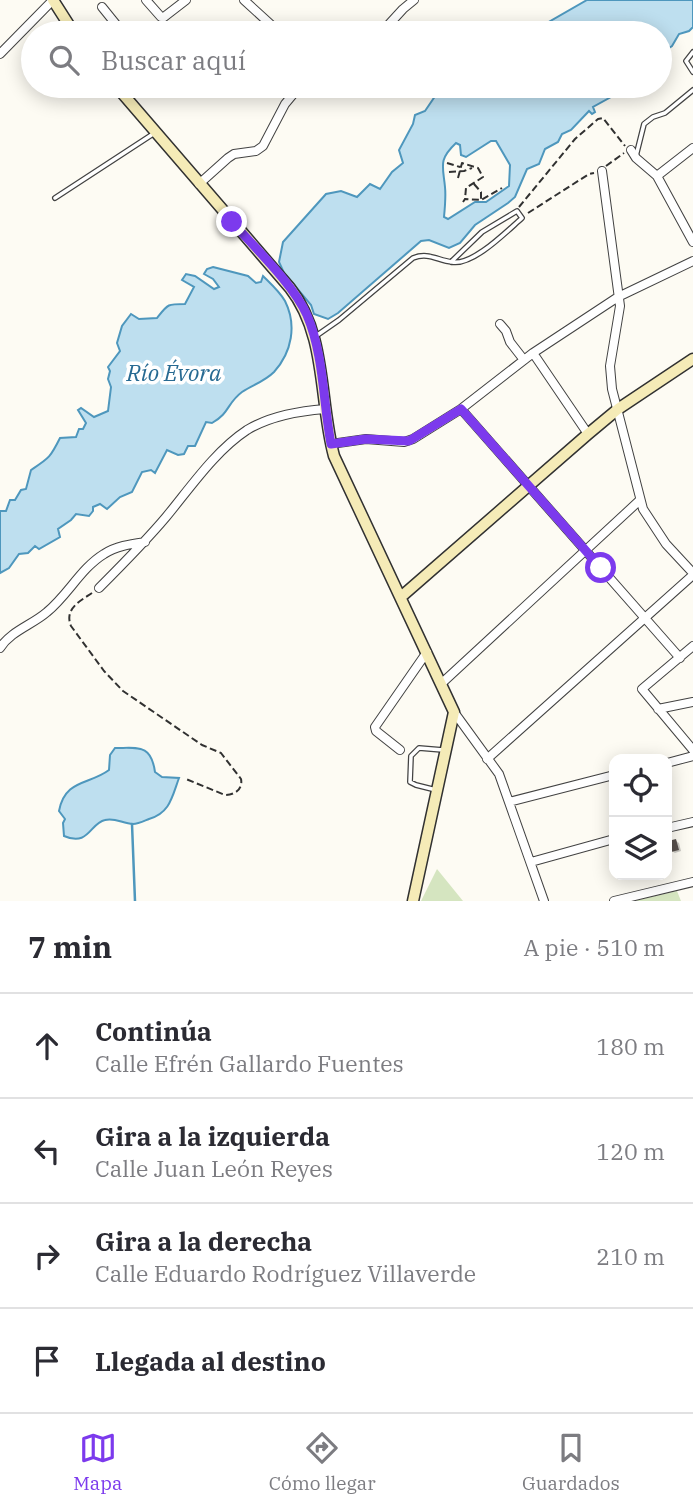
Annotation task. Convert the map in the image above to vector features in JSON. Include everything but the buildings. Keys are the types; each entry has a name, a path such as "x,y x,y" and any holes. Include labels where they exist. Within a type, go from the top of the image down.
{"street":[{"path":"32,21 53,0 66,21"},
{"path":"146,0 160,17 164,17 186,0"},
{"path":"244,0 267,21"},
{"path":"392,21 414,0"},
{"path":"102,7 113,21"},
{"path":"0,54 21,33"},
{"path":"126,98 298,298 306,313 314,337 331,444 340,469 402,596 454,712 499,774 544,901"},
{"path":"198,184 234,154 256,151 263,146 290,98"},
{"path":"657,177 693,148"},
{"path":"633,154 657,177 693,242"},
{"path":"488,760 693,574 661,537 640,500 612,389 610,366 620,306 602,172"},
{"path":"331,444 366,439 409,441 461,409 533,353 618,297 693,261"},
{"path":"500,324 524,360"},
{"path":"533,353 588,434"},
{"path":"402,596 588,434 693,359"},
{"path":"99,588 145,542 216,458 247,430 279,417 325,408"},
{"path":"461,409 680,658"},
{"path":"442,683 640,500"},
{"path":"0,648 9,637 49,611 103,554 117,547 145,542"},
{"path":"693,646 642,689 693,750"},
{"path":"400,750 376,731 375,727 427,652"},
{"path":"658,709 693,702"},
{"path":"413,901 454,712"},
{"path":"672,762 693,756"},
{"path":"509,802 609,776"},
{"path":"672,827 693,821"},
{"path":"531,862 609,840"},
{"path":"614,901 693,882"}],"lane":[{"path":"693,52 686,61 693,72"},
{"path":"633,154 644,124 664,113 693,90"},
{"path":"55,198 155,133"},
{"path":"314,337 339,320 413,258 425,255 451,262 462,262 472,258 522,218 517,211 482,232 451,262"},
{"path":"436,790 410,782 411,756 419,748 445,750"}],"path":[{"path":"517,211 525,197 575,139 598,119 603,118 628,150 522,218"},
{"path":"447,163 461,167"},
{"path":"458,178 462,163 478,168 483,177 466,188 464,201 481,200 502,188"},
{"path":"449,172 460,172 473,167"},
{"path":"473,183 481,192 481,200"},
{"path":"99,588 72,607 68,619 71,626 104,671 123,691 202,745 221,753 242,783 238,791 225,795 186,779"}],"green space":[{"path":"437,869 463,901 421,901"},
{"path":"677,891 681,901 634,901"}],"water":[{"path":"587,0 693,0 693,27 679,34 672,46 672,21 550,21"},
{"path":"434,98 609,98 593,107 595,112 592,114 589,111 571,130 562,134 558,142 545,149 539,164 527,169 515,197 475,225 460,243 449,248 429,240 421,241 338,313 328,319 314,314 311,305 284,273 279,262 283,242 326,194 341,191 357,197 370,184 380,189 392,172 403,163 399,150 415,115 425,111","holes":["491,141 496,141 510,165 509,186 486,202 475,202 448,219 444,217 443,164 446,154 456,143 460,145 461,155 466,157"]},
{"name":"Río Évora","path":"213,267 248,276 256,283 261,282 263,276 283,298 289,310 292,329 289,347 280,364 262,381 237,396 218,419 212,423 206,422 195,446 188,446 184,454 178,455 167,450 155,473 151,470 142,472 132,492 120,497 107,509 100,504 93,507 89,516 76,514 58,529 60,537 39,549 35,546 28,553 19,554 9,568 0,573 0,511 6,511 10,500 15,500 21,490 26,489 31,470 48,457 60,438 76,437 79,429 83,429 86,423 78,410 81,408 94,417 108,411 111,387 108,367 120,351 117,343 122,326 131,314 139,319 157,318 168,306 185,304 194,287 182,280 186,274 195,276 214,289 219,287 213,279 204,274 207,269"},
{"path":"115,748 147,752 155,772 162,777 179,778 169,803 162,813 139,823 129,824 109,819 100,822 79,839 64,836 65,819 59,811 62,801 72,788 109,770 110,755"}],"waterway":[{"path":"132,824 135,901"}],"route":[{"path":"232,222 298,298 306,313 314,337 331,444 366,439 409,441 461,409 601,568"}]}
